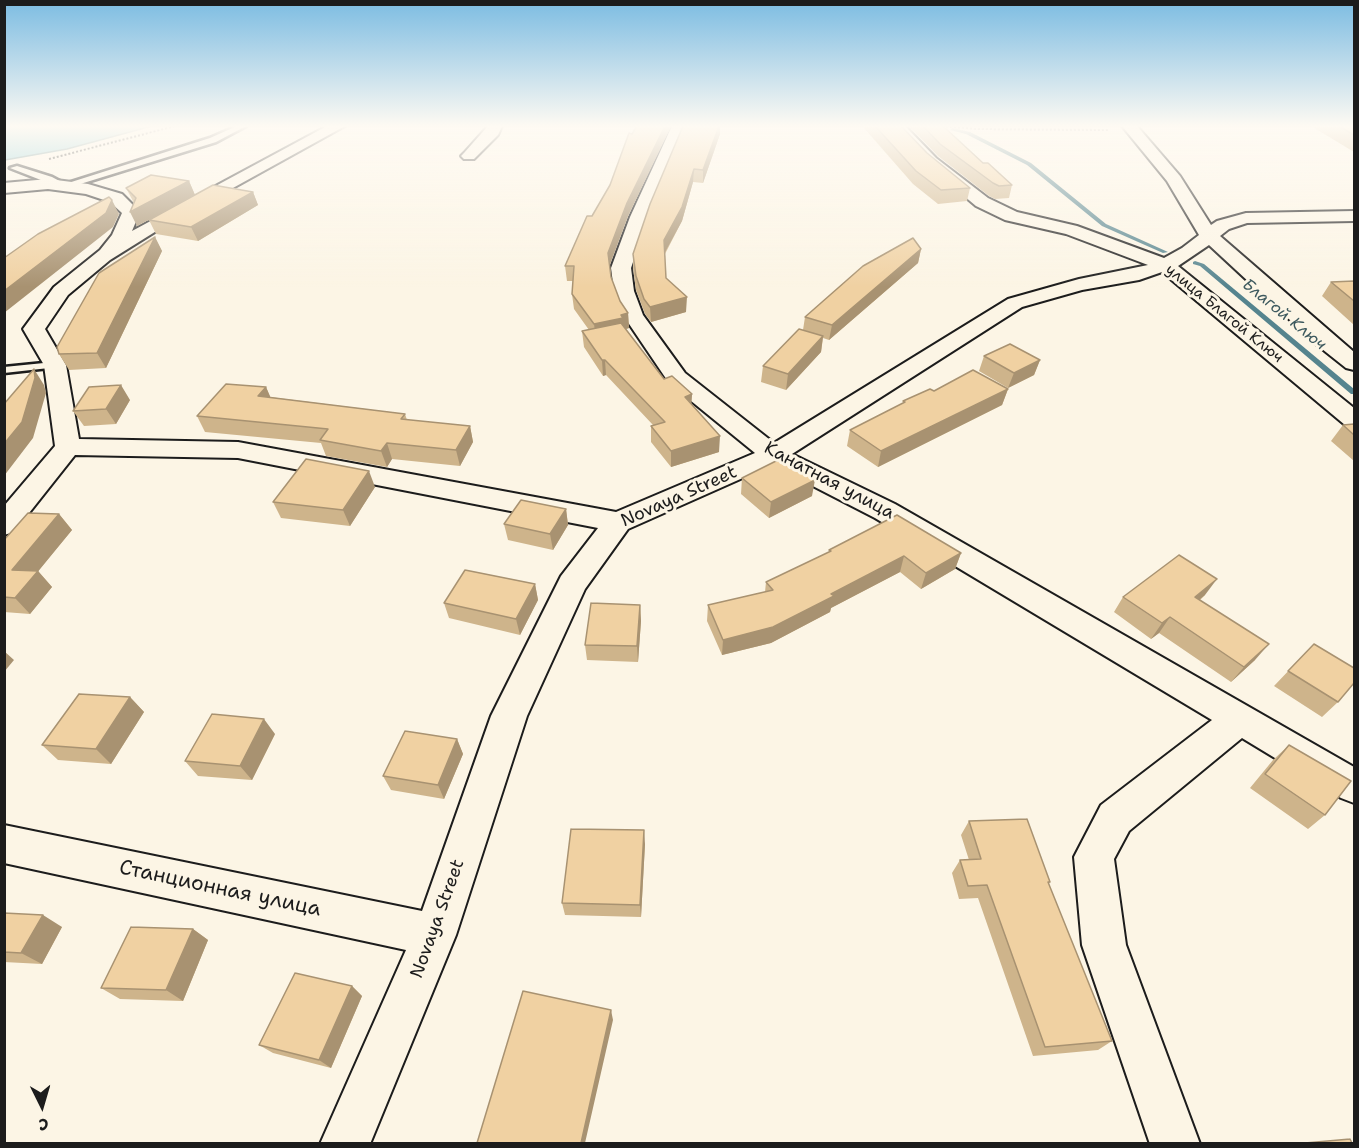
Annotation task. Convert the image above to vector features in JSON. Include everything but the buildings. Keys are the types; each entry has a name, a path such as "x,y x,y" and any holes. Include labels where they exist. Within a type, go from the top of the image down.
{"street":[{"path":"103,256 239,180"},
{"name":"Канатная улица","path":"656,180 621,268 624,291 633,315 678,378 774,455 885,511 1354,786"},
{"name":"улица Благой Ключ","path":"954,180 982,202 1011,216 1114,243 1166,265 1354,420"},
{"path":"1174,180 1209,236 1241,262 1325,340 1354,363"},
{"path":"4,188 48,184 88,189 116,198 131,212 120,237 103,256 61,291 34,329 54,365 68,447 4,525"},
{"name":"Novaya Street","path":"345,1143 435,935 509,716 572,584 618,522 774,455 1015,303 1070,287 1139,274 1166,265 1189,252 1223,225 1246,218 1354,216"},
{"path":"68,447 238,450 618,522"},
{"path":"1175,1143 1104,945 1094,857 1115,818 1241,718"},
{"name":"Станционная улица","path":"4,844 435,935"}],"lane":[{"path":"50,180 64,187 88,180"},
{"path":"4,370 54,365"}],"waterway":[{"name":"Благой Ключ","path":"1048,180 1104,225 1165,252"},
{"name":"Благой Ключ","path":"1195,263 1202,265 1354,392"}]}
